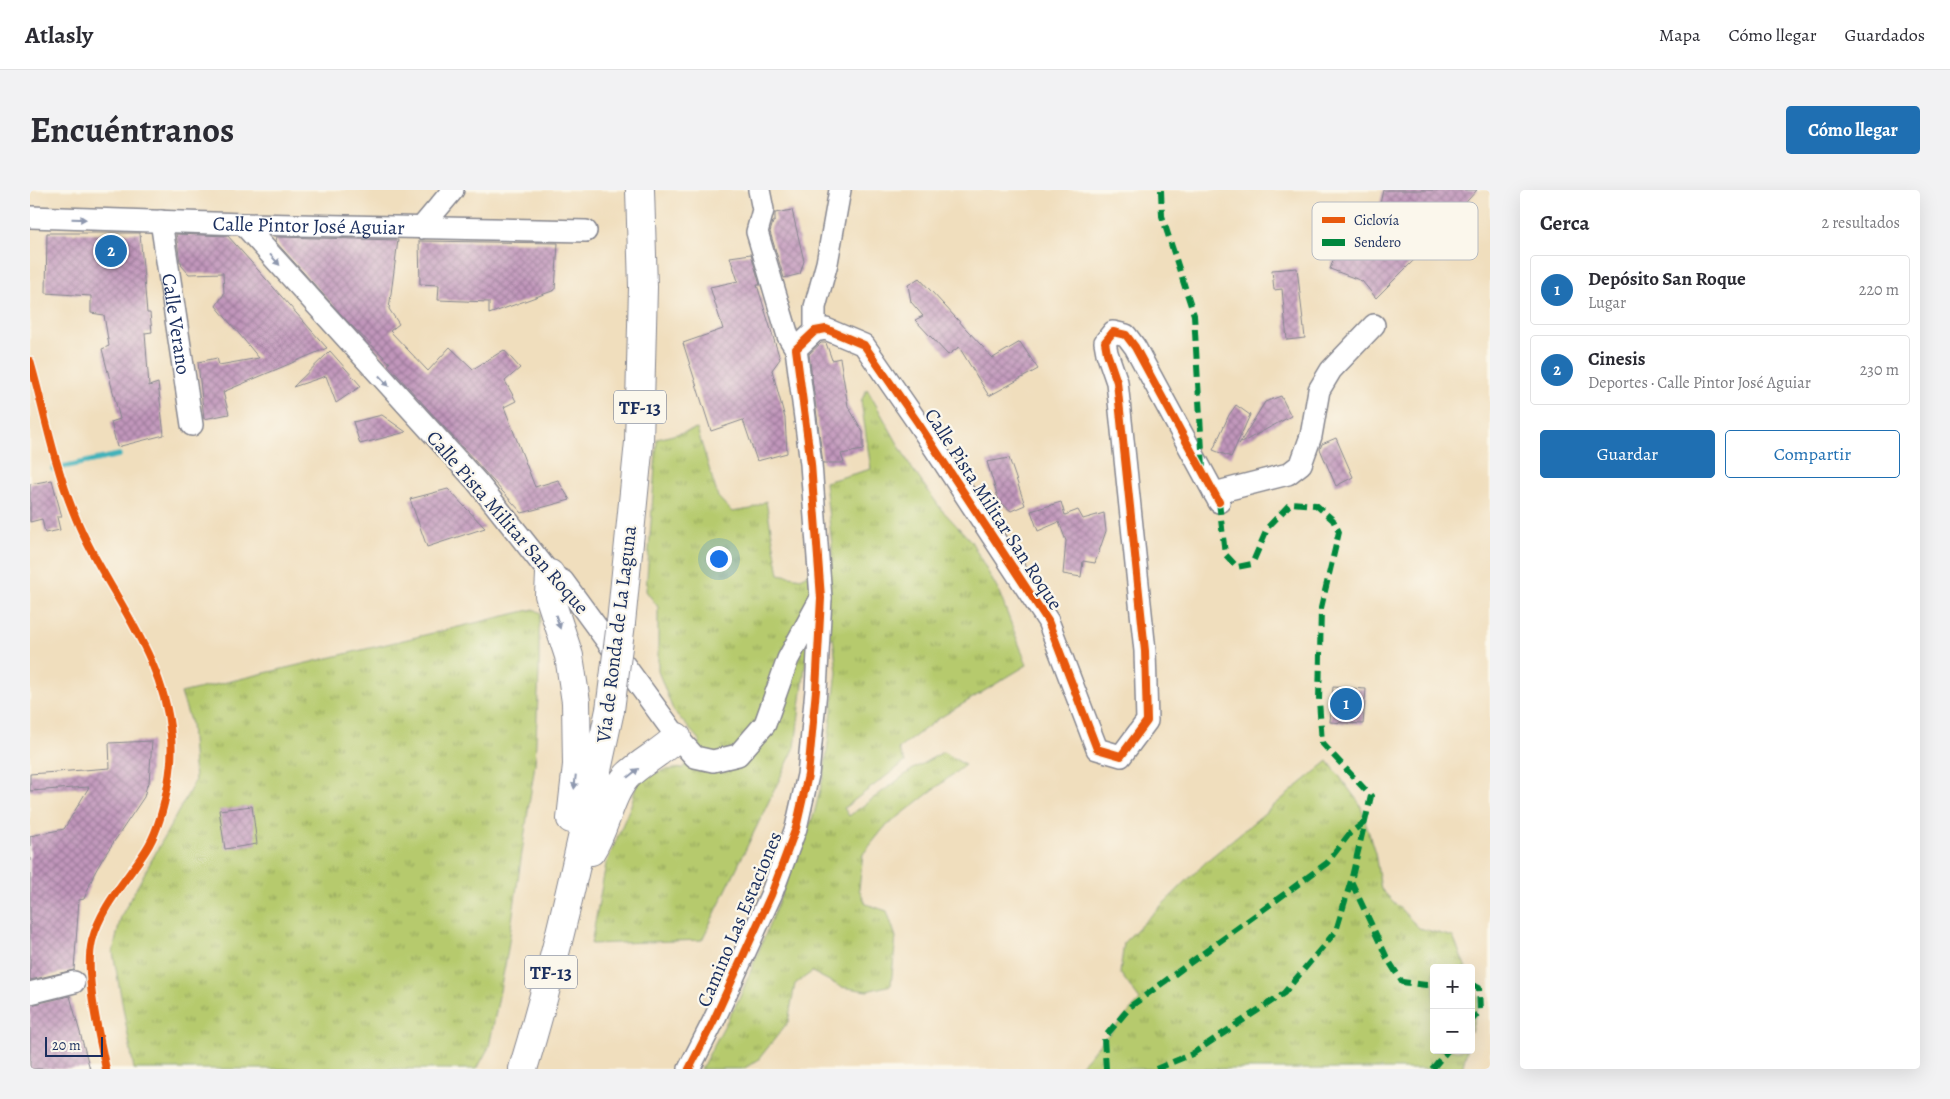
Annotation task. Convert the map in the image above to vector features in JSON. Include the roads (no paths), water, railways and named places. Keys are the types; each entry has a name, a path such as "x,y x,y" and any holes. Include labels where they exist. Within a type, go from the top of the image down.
{"main road":[{"name":"Vía de Ronda de La Laguna","path":"523,1069 542,1007 575,875 610,710 621,624 639,442 643,287 640,190"},
{"path":"550,574 549,596 569,656 576,702 577,766 569,842 575,875"},
{"path":"575,875 599,838 615,796 627,776 677,737"}],"street":[{"path":"421,228 452,190"},
{"path":"759,190 763,210 757,232 788,336 796,349 811,464 821,598"},
{"path":"796,349 815,331 815,307 827,263 840,190"},
{"name":"Calle Pintor José Aguiar","path":"30,217 243,224 586,231"},
{"name":"Calle Verano","path":"161,221 192,425"},
{"name":"Calle Pista Militar San Roque","path":"243,224 477,482 550,574 563,581 677,737 695,757 713,761 738,755 765,724 788,659 821,598"},
{"name":"Calle Pista Militar San Roque","path":"815,331 826,329 864,345 918,423 1048,621 1097,749 1121,756 1147,721 1145,650 1117,382 1107,353 1106,342 1113,332 1126,336 1135,347 1216,498 1288,474 1301,464 1311,436 1318,390 1332,370 1374,326"},
{"name":"Camino Las Estaciones","path":"689,1069 771,894 796,828 808,775 816,690 821,598"},
{"path":"30,993 74,982"}],"waterway":[{"path":"53,469 119,455"}],"place":[{"name":"Cinesis","path":"111,251"},
{"name":"Depósito San Roque","path":"1346,704"}]}
